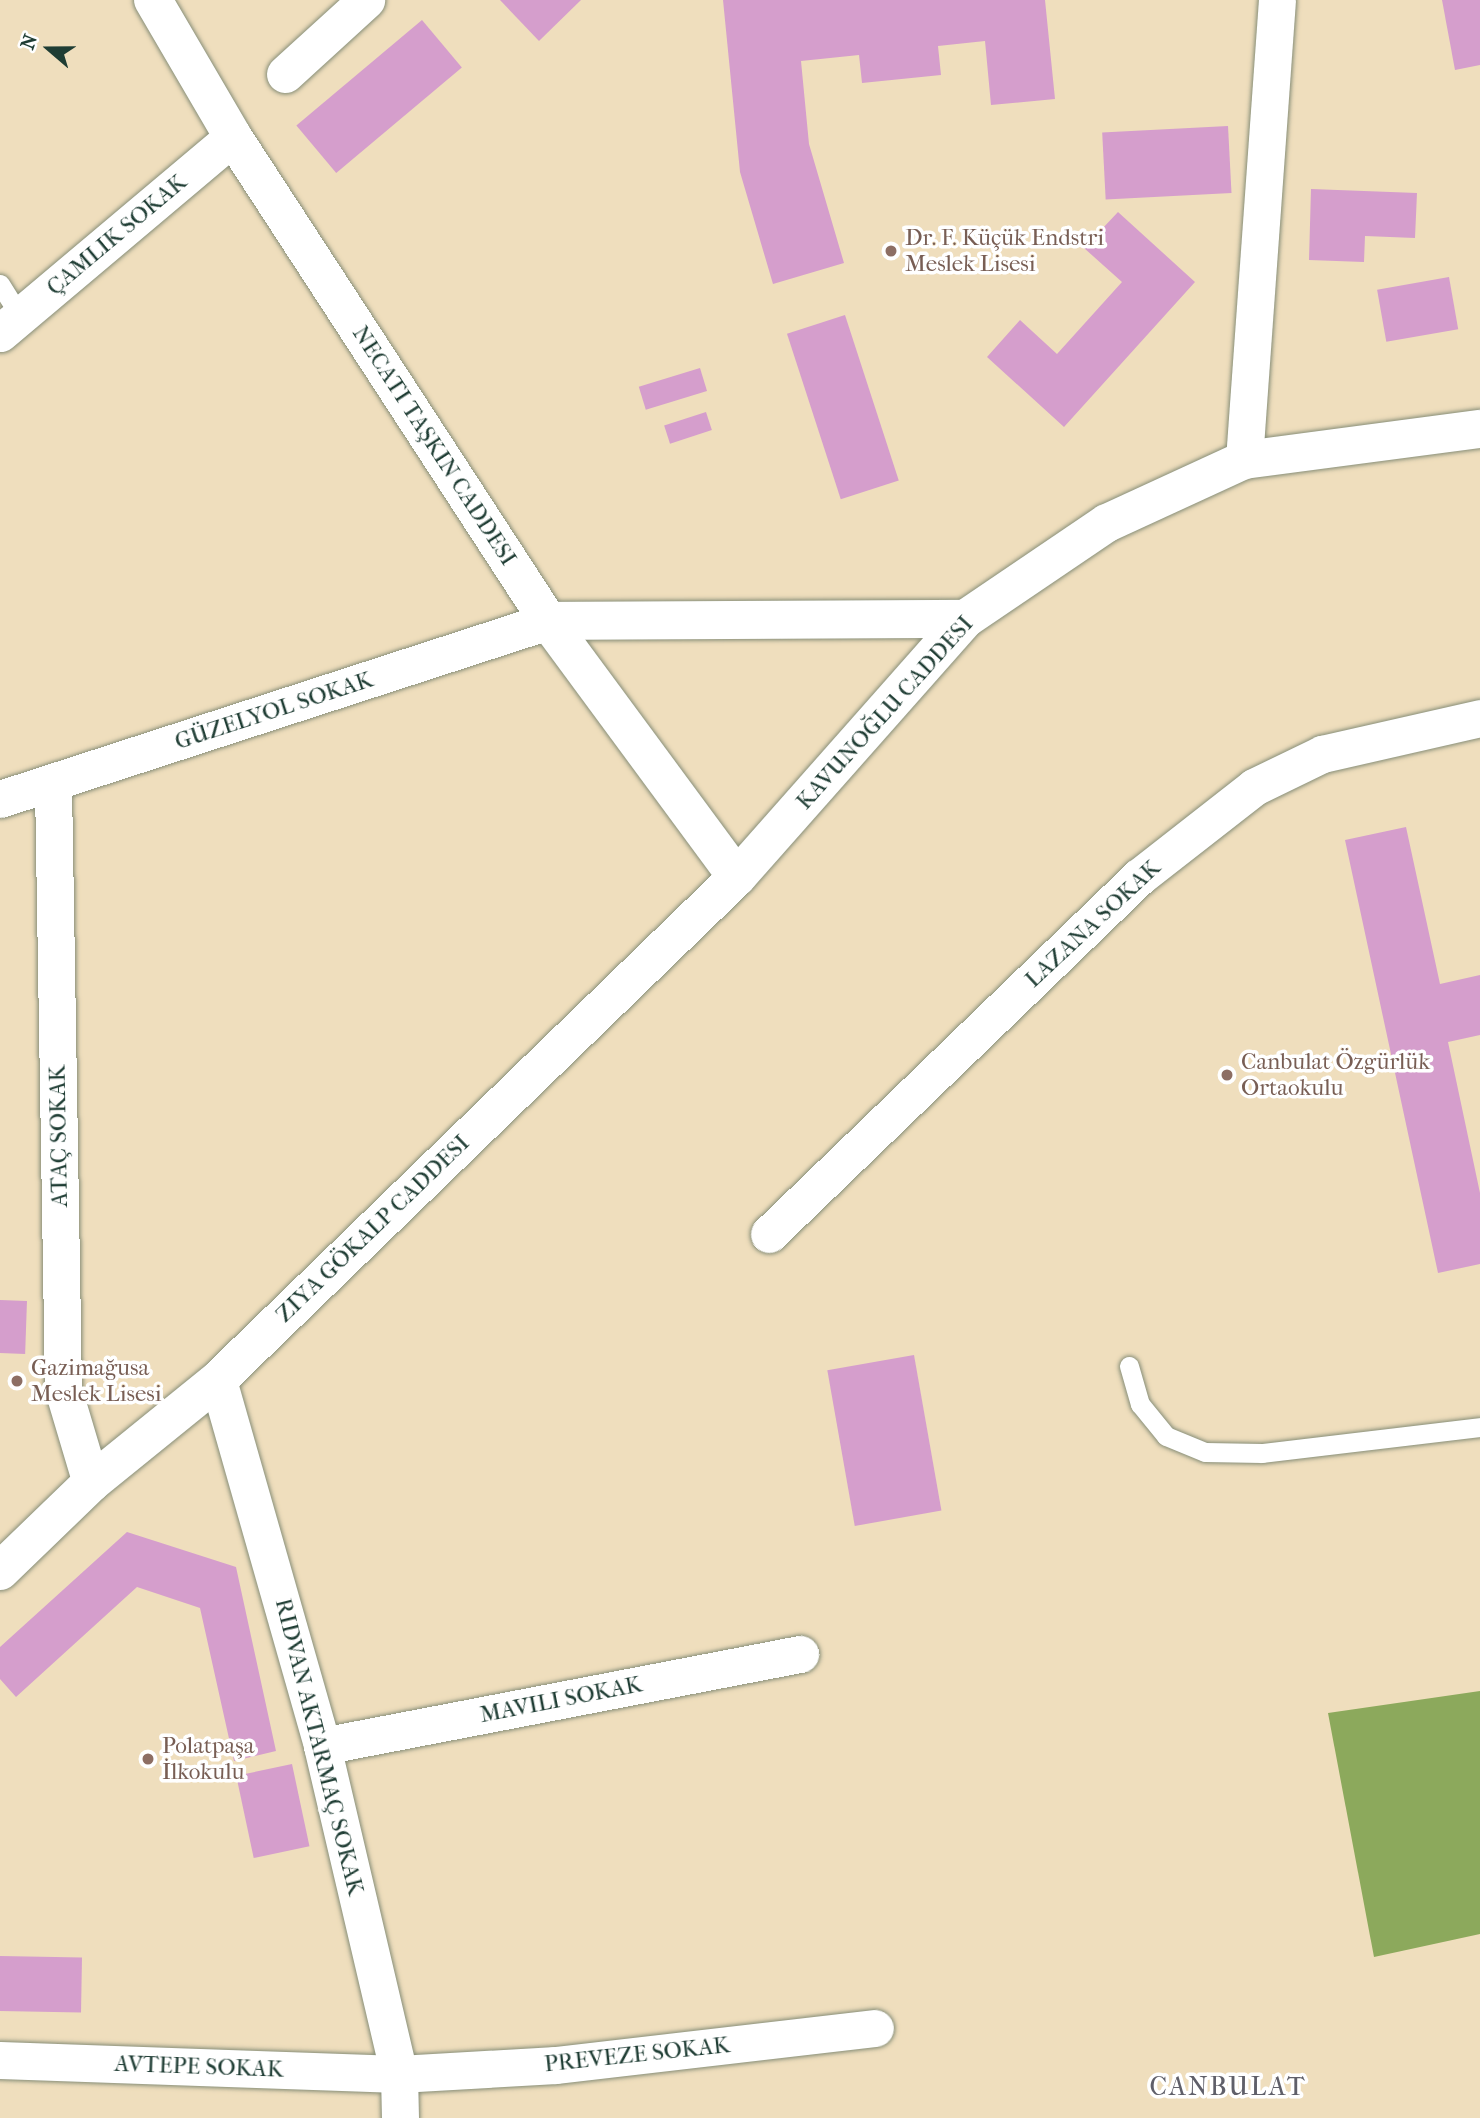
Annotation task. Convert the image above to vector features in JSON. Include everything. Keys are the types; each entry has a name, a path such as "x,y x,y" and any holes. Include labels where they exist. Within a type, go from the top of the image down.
{"main road":[{"path":"153,0 233,137 548,621 737,877"},
{"name":"KAVUNOĞLU CADDESI","path":"737,877 965,619 1107,523 1244,460 1480,429"},
{"path":"548,621 965,619"},
{"name":"ZIYA GÖKALP CADDESI","path":"0,1571 91,1483 218,1380 737,877"}],"street":[{"path":"285,74 366,0"},
{"path":"1244,460 1277,0"},
{"path":"10,324 233,137"},
{"name":"GÜZELYOL SOKAK","path":"0,799 53,785 548,621"},
{"name":"LAZANA SOKAK","path":"769,1234 1139,877 1254,787 1322,754 1480,718"},
{"name":"ATAÇ SOKAK","path":"53,785 63,1389 91,1483"},
{"path":"218,1380 323,1746 399,2074 400,2118"},
{"name":"MAVILI SOKAK","path":"323,1746 800,1654"},
{"name":"PREVEZE SOKAK","path":"399,2074 556,2065 875,2028"},
{"name":"AVTEPE SOKAK","path":"0,2060 399,2074"}],"lane":[{"path":"0,284 10,324"},
{"path":"1129,1366 1140,1404 1166,1436 1205,1452 1262,1453 1480,1427"}],"green space":[{"path":"1480,1691 1480,1934 1374,1957 1328,1713"}],"building":[{"path":"500,0 581,0 539,41"},
{"path":"723,0 1045,0 1055,99 991,105 985,41 938,46 941,75 862,83 859,55 801,61 809,144 844,263 773,284 740,172"},
{"path":"1442,0 1480,0 1480,65 1455,70"},
{"path":"422,20 462,67 336,173 296,125"},
{"path":"1228,126 1232,193 1106,200 1102,133"},
{"path":"1311,189 1417,193 1415,238 1365,236 1364,262 1309,260"},
{"path":"1118,212 1195,282 1064,427 987,357 1020,320 1057,354 1122,282 1084,248"},
{"path":"1449,277 1458,329 1386,342 1377,290"},
{"path":"845,315 899,480 841,499 787,334"},
{"path":"700,368 707,391 646,410 639,387"},
{"path":"706,412 712,430 670,444 664,426"},
{"path":"1406,827 1440,984 1480,975 1480,1035 1448,1042 1480,1193 1480,1264 1438,1273 1345,840"},
{"path":"0,1300 27,1301 25,1354 0,1353"},
{"path":"914,1355 941,1511 855,1526 827,1370"},
{"path":"127,1532 236,1567 276,1751 234,1761 200,1608 137,1587 16,1697 0,1679 0,1647"},
{"path":"292,1764 309,1846 254,1858 236,1776"},
{"path":"0,1956 82,1957 81,2012 0,2011"}],"place":[{"name":"Dr. F. Küçük Endstri Meslek Lisesi","path":"891,251"},
{"name":"Canbulat Özgürlük Ortaokulu","path":"1227,1075"},
{"name":"Gazimağusa Meslek Lisesi","path":"17,1381"},
{"name":"Polatpaşa İlkokulu","path":"148,1759"}],"district":[{"name":"CANBULAT","path":"1228,2087"}]}
